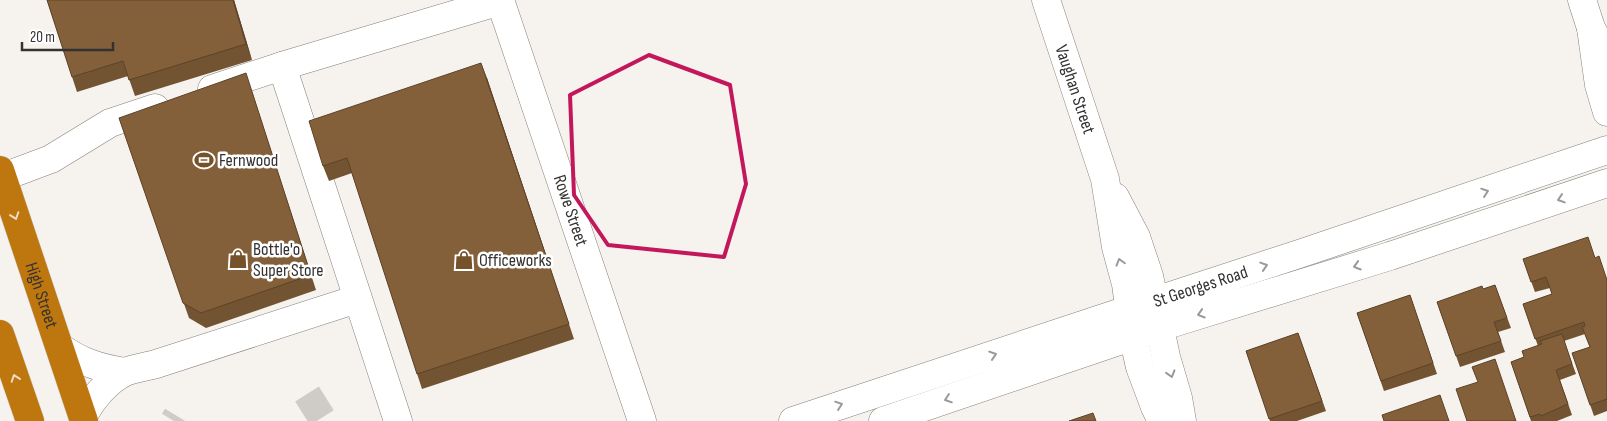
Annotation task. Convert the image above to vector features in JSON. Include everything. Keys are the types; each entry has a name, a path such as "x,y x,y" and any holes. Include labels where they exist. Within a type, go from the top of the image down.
{"highway":[{"name":"High Street","path":"1,173 83,418"},
{"path":"0,334 30,421"}],"street":[{"path":"1,173 51,159 110,123 282,66 500,0"},
{"name":"Rowe Street","path":"500,0 642,421"},
{"name":"Vaughan Street","path":"1046,0 1105,178 1116,247 1126,284 1133,336"},
{"path":"1582,0 1591,28 1599,84 1607,112"},
{"path":"1591,28 1607,58"},
{"path":"282,66 398,421"},
{"name":"St Georges Road","path":"793,421 1607,150"},
{"name":"Vaughan Street","path":"1105,178 1136,237 1150,276 1160,327"},
{"name":"St Georges Road","path":"883,421 1160,327 1399,253 1607,183"},
{"path":"1453,202 1463,231"},
{"path":"1389,224 1399,253"},
{"path":"1299,254 1311,280"},
{"path":"83,418 96,395 125,372 358,300"},
{"path":"1160,327 1182,421"},
{"path":"1133,336 1140,367 1162,421"},
{"path":"60,347 73,357 88,364 125,372"}],"highlighted area":[{"path":"649,55 730,85 746,184 724,257 608,245 574,195 570,95"}],"building":[{"path":"47,0 233,0 246,44 129,80 123,61 72,77"},
{"name":"Officeworks","path":"481,63 569,324 417,374 347,158 323,166 309,121"},
{"path":"246,73 311,275 201,313 183,303 119,118"},
{"path":"1588,237 1595,258 1599,256 1607,280 1607,399 1590,405 1572,353 1590,347 1582,327 1585,326 1584,322 1535,339 1523,304 1552,294 1546,277 1531,282 1523,259"},
{"path":"1495,285 1507,318 1494,322 1501,341 1456,356 1437,302 1482,286 1483,289"},
{"path":"1410,295 1433,363 1381,381 1357,313"},
{"path":"1298,333 1322,401 1269,419 1246,351"},
{"path":"1562,334 1572,364 1556,370 1568,404 1541,416 1540,414 1530,417 1511,362 1524,357 1522,351 1542,344 1540,341"},
{"path":"1495,359 1516,421 1467,421 1456,389 1478,382 1472,367"},
{"path":"1440,395 1449,421 1384,421 1382,415"},
{"path":"1093,413 1096,421 1069,421"}],"tunnel":[{"path":"307,394 324,421"},
{"path":"174,421 177,416"}],"place":[{"name":"Fernwood","path":"204,160"},
{"name":"Bottle'o Super Store","path":"238,259"},
{"name":"Officeworks","path":"464,260"}]}
